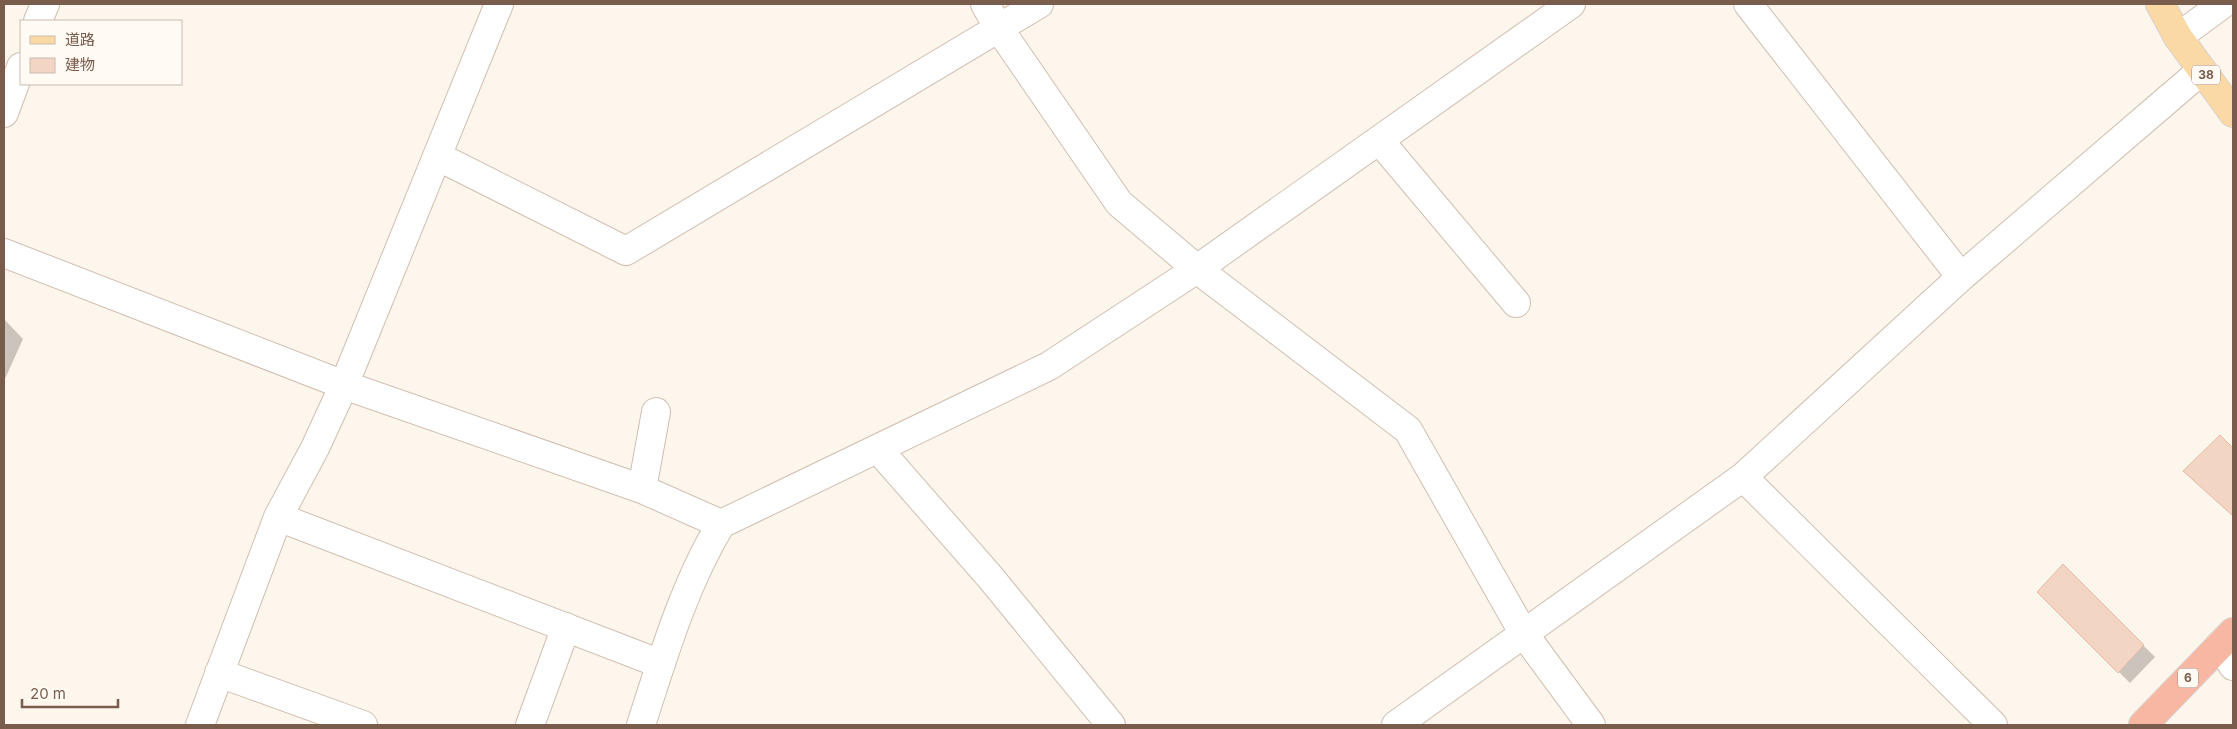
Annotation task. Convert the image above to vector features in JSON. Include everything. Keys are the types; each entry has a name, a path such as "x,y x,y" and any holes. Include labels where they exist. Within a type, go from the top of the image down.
{"highway":[{"name":"6","path":"2143,725 2229,648"}],"main road":[{"name":"38","path":"2144,4 2178,37"},
{"name":"38","path":"2160,4 2178,37 2233,113"}],"street":[{"path":"38,20 45,4"},
{"path":"200,725 278,516 314,448 344,385 499,4"},
{"path":"436,156 626,251 992,15 1039,4"},
{"path":"641,725 661,664 702,554 721,524 1049,366 1197,269 1571,4"},
{"path":"1748,4 1961,278"},
{"path":"2178,37 2223,4"},
{"path":"992,15 1119,203 1197,269 1408,430 1524,634 1591,725"},
{"path":"4,113 20,70"},
{"path":"1396,725 1743,477 1961,278 2202,70"},
{"path":"1379,140 1516,303"},
{"path":"4,253 344,385 642,489 721,524"},
{"path":"642,489 656,412"},
{"path":"878,449 990,577 1111,725"},
{"path":"1743,477 1994,725"},
{"path":"278,516 661,664"},
{"path":"530,725 566,627"},
{"path":"219,672 363,725"}],"building":[{"path":"2220,435 2233,448 2233,516 2183,471"},
{"path":"2063,564 2144,645 2118,673 2037,592"}]}
